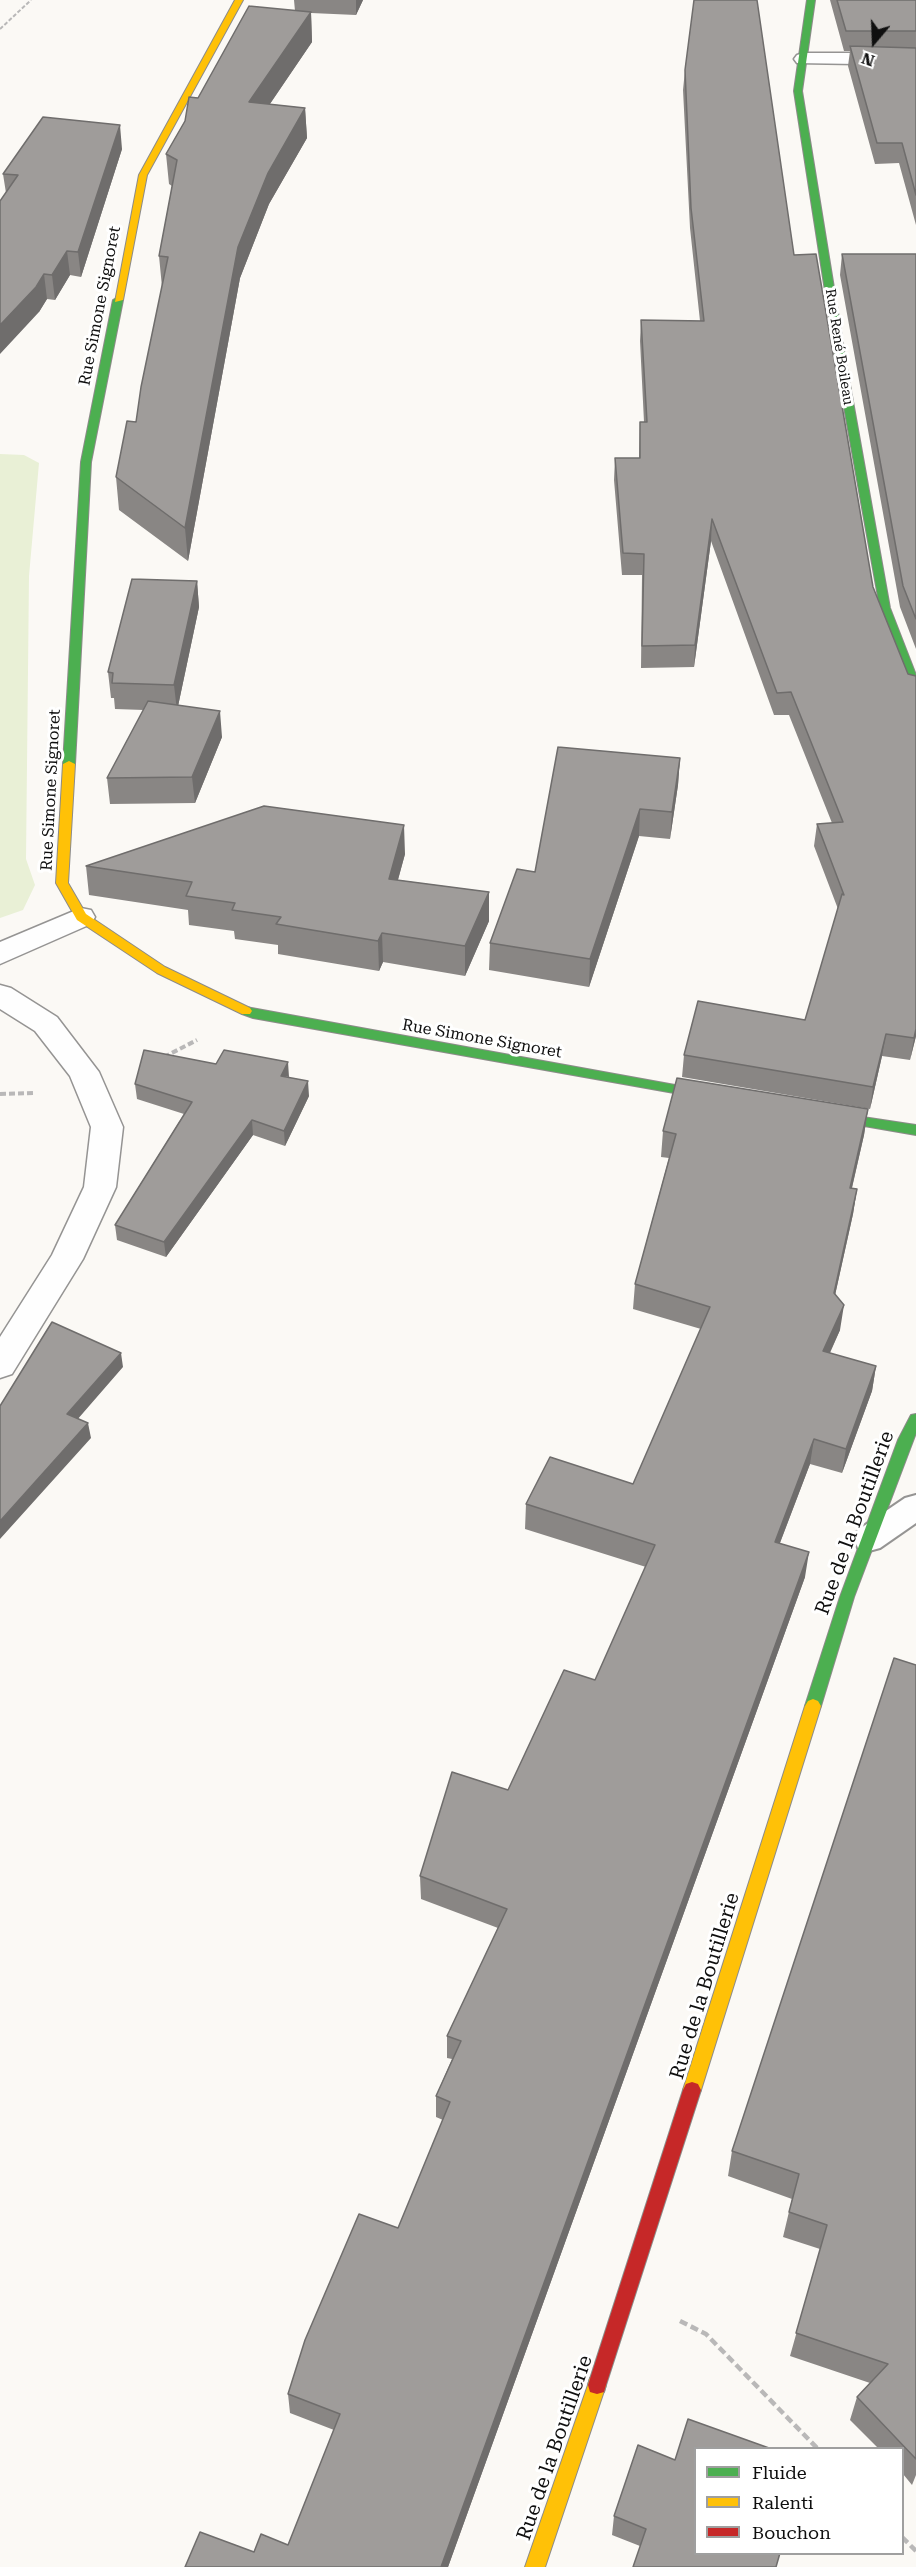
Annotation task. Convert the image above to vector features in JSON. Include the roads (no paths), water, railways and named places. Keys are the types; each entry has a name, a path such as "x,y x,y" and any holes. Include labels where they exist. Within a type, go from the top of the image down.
{"street":[{"name":"Rue Simone Signoret","path":"238,0 143,175 86,462 62,883 81,916 161,970 252,1014 732,1100"},
{"name":"Rue René Boileau","path":"811,0 798,92 842,368 885,609 916,689"},
{"path":"804,59 916,58"},
{"path":"0,954 81,916"},
{"path":"0,995 46,1024 84,1072 107,1127 100,1187 68,1259 0,1365"},
{"path":"812,1113 916,1130"},
{"name":"Rue de la Boutillerie","path":"535,2567 628,2295 847,1597 905,1440 916,1419"}],"lane":[{"path":"869,1539 916,1507"}]}
